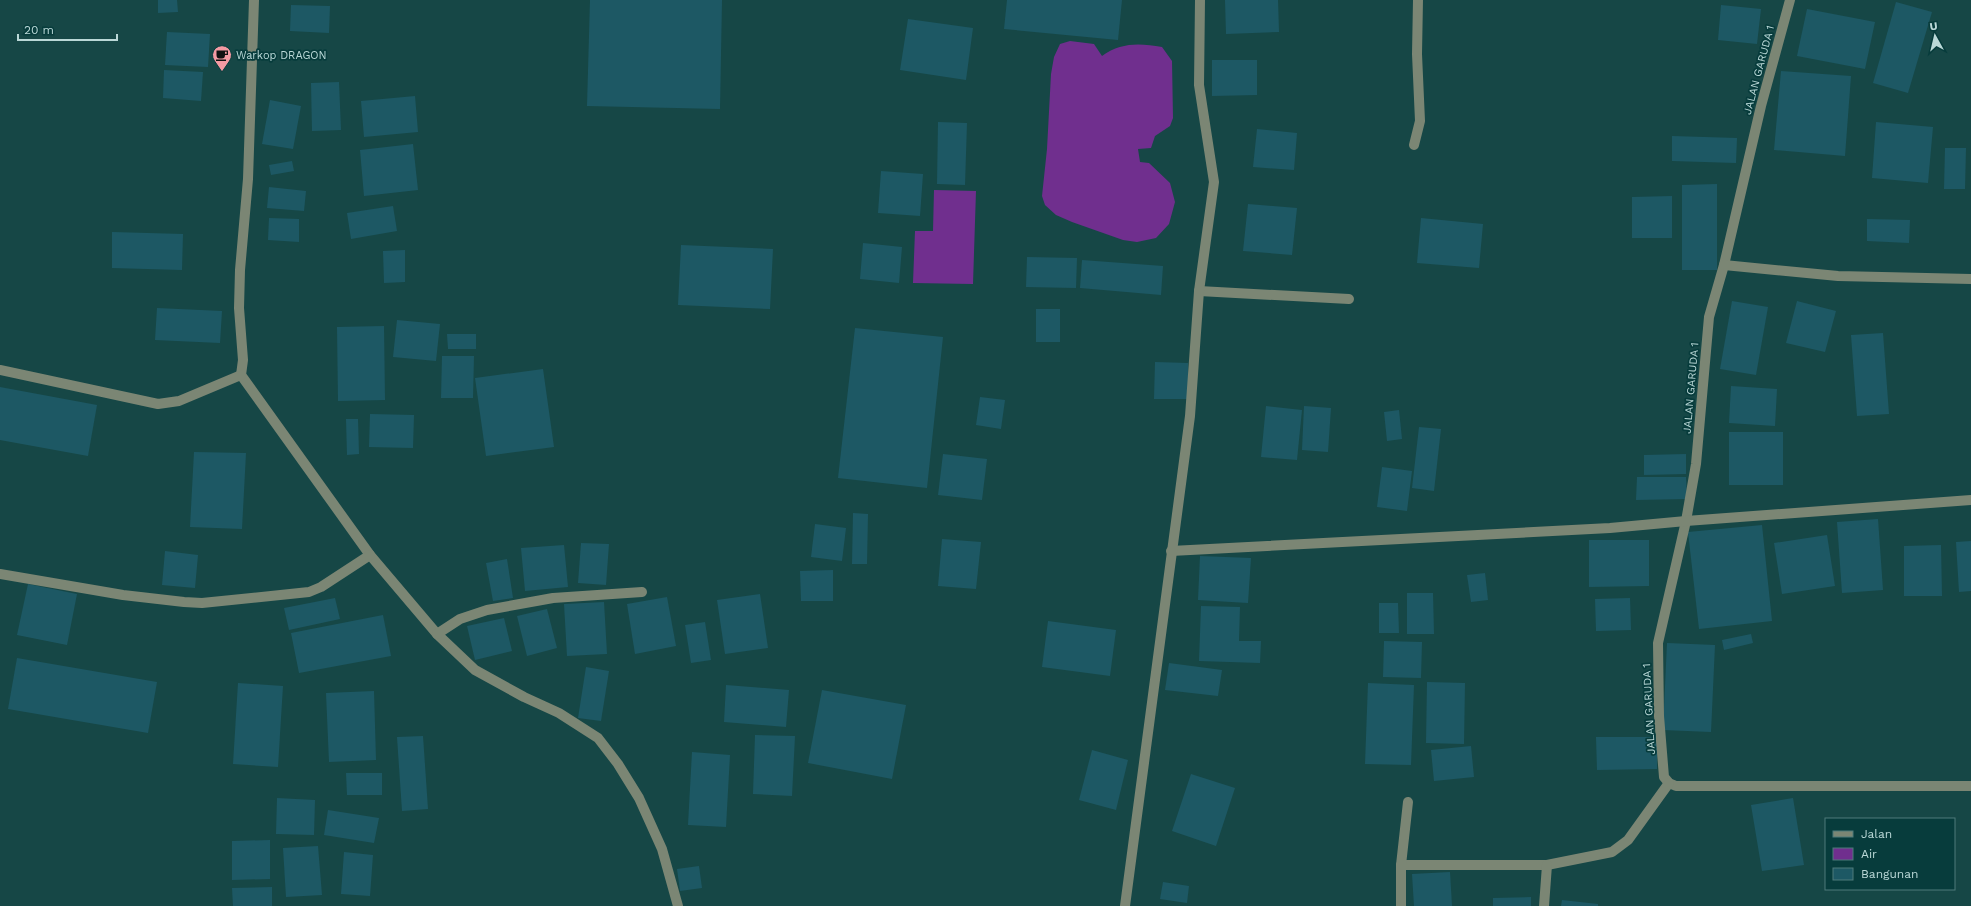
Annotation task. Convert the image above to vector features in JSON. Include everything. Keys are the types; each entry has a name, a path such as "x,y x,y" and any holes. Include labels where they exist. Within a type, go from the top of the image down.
{"street":[{"path":"254,0 248,179 240,270 239,308 243,360 241,375 370,555 436,634 475,670 524,697 559,713 598,738 618,764 639,798 662,849 678,906"},
{"path":"1125,906 1190,416 1199,291 1214,182 1199,85 1200,0"},
{"path":"1414,145 1420,121 1417,54 1418,0"},
{"name":"JALAN GARUDA 1","path":"1672,784 1664,777 1659,716 1658,643 1686,520 1696,464 1709,317 1724,265 1762,106 1790,0"},
{"path":"1724,265 1838,276 1971,279"},
{"path":"1199,291 1349,299"},
{"path":"0,370 158,404 179,401 241,375"},
{"path":"1171,551 1610,528 1686,520 1971,500"},
{"path":"0,574 123,595 202,603 309,592 370,555"},
{"path":"436,634 460,619 487,610 553,598 642,592"},
{"path":"1401,865 1547,866 1612,852 1628,840 1672,784 1971,786"},
{"path":"1401,906 1401,865 1408,802"},
{"path":"1544,906 1547,866"}],"water":[{"path":"1070,41 1094,44 1102,56 1109,51 1124,46 1138,44 1162,47 1172,61 1173,118 1170,126 1155,136 1151,148 1138,149 1140,162 1149,163 1170,183 1175,202 1169,224 1156,238 1137,242 1123,240 1056,215 1045,205 1042,196 1047,149 1051,74 1054,57 1060,44"},
{"path":"934,190 976,191 973,284 913,283 915,231 933,231"}],"building":[{"path":"158,0 177,0 178,12 158,13"},
{"path":"590,0 722,0 720,109 587,106"},
{"path":"1007,0 1122,0 1118,40 1004,29"},
{"path":"1225,0 1278,0 1279,32 1226,34"},
{"path":"1896,2 1932,12 1908,93 1873,83"},
{"path":"291,5 330,6 329,33 290,31"},
{"path":"1721,5 1761,9 1757,44 1718,40"},
{"path":"1807,9 1875,22 1865,69 1797,56"},
{"path":"908,19 973,28 966,80 900,70"},
{"path":"167,32 210,34 208,67 165,65"},
{"path":"1212,60 1257,60 1257,95 1212,96"},
{"path":"164,70 203,72 201,101 163,98"},
{"path":"1781,71 1851,76 1845,156 1774,150"},
{"path":"339,82 341,130 312,131 311,83"},
{"path":"415,96 418,132 364,137 361,101"},
{"path":"270,100 301,106 293,149 262,144"},
{"path":"938,122 967,123 965,185 937,184"},
{"path":"1876,122 1933,127 1928,183 1872,178"},
{"path":"1257,129 1297,133 1294,170 1253,167"},
{"path":"1672,136 1737,138 1736,163 1672,161"},
{"path":"413,144 418,190 364,196 360,150"},
{"path":"1945,148 1966,148 1965,189 1944,189"},
{"path":"292,161 294,171 271,175 269,165"},
{"path":"881,171 923,174 920,216 878,213"},
{"path":"1717,184 1717,270 1682,270 1682,185"},
{"path":"269,187 306,191 304,211 267,208"},
{"path":"1672,196 1672,238 1632,238 1632,197"},
{"path":"1248,204 1297,208 1292,255 1243,251"},
{"path":"393,206 397,231 351,239 347,213"},
{"path":"269,218 299,219 299,242 268,240"},
{"path":"1421,218 1483,224 1479,268 1417,263"},
{"path":"1867,219 1910,220 1909,243 1867,241"},
{"path":"112,232 183,234 182,270 112,268"},
{"path":"863,243 902,247 899,283 860,279"},
{"path":"681,245 773,249 770,309 678,305"},
{"path":"405,250 405,282 384,283 383,251"},
{"path":"1027,257 1077,258 1076,288 1026,287"},
{"path":"1082,260 1163,266 1161,295 1080,288"},
{"path":"1732,301 1768,307 1756,375 1720,369"},
{"path":"1797,301 1836,311 1825,352 1786,343"},
{"path":"157,308 222,311 220,343 155,340"},
{"path":"1036,309 1060,309 1060,342 1036,342"},
{"path":"397,320 440,324 436,361 393,357"},
{"path":"384,326 385,400 338,401 337,327"},
{"path":"855,328 943,337 927,488 838,478"},
{"path":"1883,333 1889,414 1857,416 1851,335"},
{"path":"447,334 476,334 476,349 448,349"},
{"path":"442,356 474,356 473,398 441,398"},
{"path":"1155,362 1188,363 1188,399 1154,399"},
{"path":"543,369 554,447 486,456 475,378"},
{"path":"1731,386 1777,389 1775,426 1729,423"},
{"path":"0,387 97,405 88,456 0,440"},
{"path":"980,397 1005,400 1001,429 976,425"},
{"path":"1266,406 1302,410 1297,460 1261,457"},
{"path":"1304,406 1331,408 1328,452 1302,450"},
{"path":"1399,410 1402,439 1387,441 1384,412"},
{"path":"370,414 414,415 413,448 369,447"},
{"path":"346,419 358,419 359,454 347,455"},
{"path":"1419,427 1441,429 1434,491 1412,488"},
{"path":"1729,432 1783,432 1783,485 1729,485"},
{"path":"194,452 246,453 242,529 190,527"},
{"path":"943,454 987,459 982,500 938,495"},
{"path":"1686,454 1686,474 1644,475 1644,455"},
{"path":"1382,467 1412,471 1407,511 1377,507"},
{"path":"1637,477 1686,477 1687,499 1636,500"},
{"path":"853,513 868,514 867,564 852,564"},
{"path":"1878,519 1883,590 1842,593 1837,522"},
{"path":"815,524 846,528 842,561 811,557"},
{"path":"1762,525 1772,621 1699,629 1688,532"},
{"path":"1827,535 1835,586 1782,594 1774,543"},
{"path":"942,539 981,542 976,589 938,586"},
{"path":"1589,540 1649,540 1649,586 1589,587"},
{"path":"1971,541 1971,591 1959,592 1956,542"},
{"path":"581,543 609,544 606,585 578,583"},
{"path":"564,545 568,587 525,591 521,548"},
{"path":"1941,545 1942,596 1904,596 1904,546"},
{"path":"165,551 198,555 195,588 162,585"},
{"path":"1200,556 1251,558 1248,603 1198,600"},
{"path":"507,559 513,598 493,601 486,563"},
{"path":"833,570 833,601 801,601 800,571"},
{"path":"1485,573 1488,600 1471,602 1467,575"},
{"path":"28,584 77,594 67,645 17,635"},
{"path":"1407,593 1433,593 1434,634 1407,634"},
{"path":"760,594 768,648 725,654 717,600"},
{"path":"667,597 676,646 635,654 627,604"},
{"path":"335,598 340,619 289,630 284,608"},
{"path":"1630,598 1631,630 1596,631 1595,599"},
{"path":"604,602 607,654 567,656 564,604"},
{"path":"1379,603 1398,603 1399,633 1379,633"},
{"path":"1201,606 1240,607 1239,641 1261,641 1260,663 1199,661"},
{"path":"547,609 557,648 527,656 517,616"},
{"path":"383,615 391,656 299,673 291,633"},
{"path":"504,618 512,651 475,660 467,626"},
{"path":"1048,621 1116,630 1110,676 1042,667"},
{"path":"705,622 711,660 691,663 685,625"},
{"path":"1751,634 1753,643 1724,650 1722,640"},
{"path":"1384,641 1422,642 1421,678 1383,677"},
{"path":"1667,643 1715,645 1711,732 1663,730"},
{"path":"17,658 157,682 148,733 8,709"},
{"path":"1169,663 1222,670 1218,696 1165,690"},
{"path":"586,667 609,671 601,721 578,718"},
{"path":"1427,682 1465,683 1464,744 1426,743"},
{"path":"238,683 283,686 278,767 233,764"},
{"path":"1368,683 1414,685 1411,765 1365,764"},
{"path":"726,685 789,690 786,727 724,722"},
{"path":"822,690 906,705 892,779 808,763"},
{"path":"374,691 376,760 329,762 326,693"},
{"path":"755,735 795,736 792,796 753,794"},
{"path":"423,736 428,809 402,811 397,737"},
{"path":"1596,737 1657,737 1657,769 1597,770"},
{"path":"1471,746 1474,777 1434,781 1431,750"},
{"path":"1092,750 1128,760 1116,810 1079,800"},
{"path":"692,752 730,755 726,827 688,825"},
{"path":"346,773 382,773 382,795 347,795"},
{"path":"1191,774 1235,788 1216,846 1172,831"},
{"path":"277,798 315,800 314,835 276,834"},
{"path":"1793,798 1804,865 1762,871 1751,805"},
{"path":"328,810 379,818 374,843 324,835"},
{"path":"270,840 270,879 232,880 232,841"},
{"path":"318,846 322,895 286,897 283,848"},
{"path":"344,852 373,855 370,896 341,894"},
{"path":"699,866 702,888 680,891 677,869"},
{"path":"1450,872 1452,906 1414,906 1412,874"},
{"path":"1163,882 1189,886 1187,903 1160,899"},
{"path":"272,887 272,906 233,906 232,888"},
{"path":"1531,897 1531,906 1493,906 1493,898"},
{"path":"1562,900 1598,904 1598,906 1561,906"}],"place":[{"name":"Warkop DRAGON","path":"222,72"}]}
